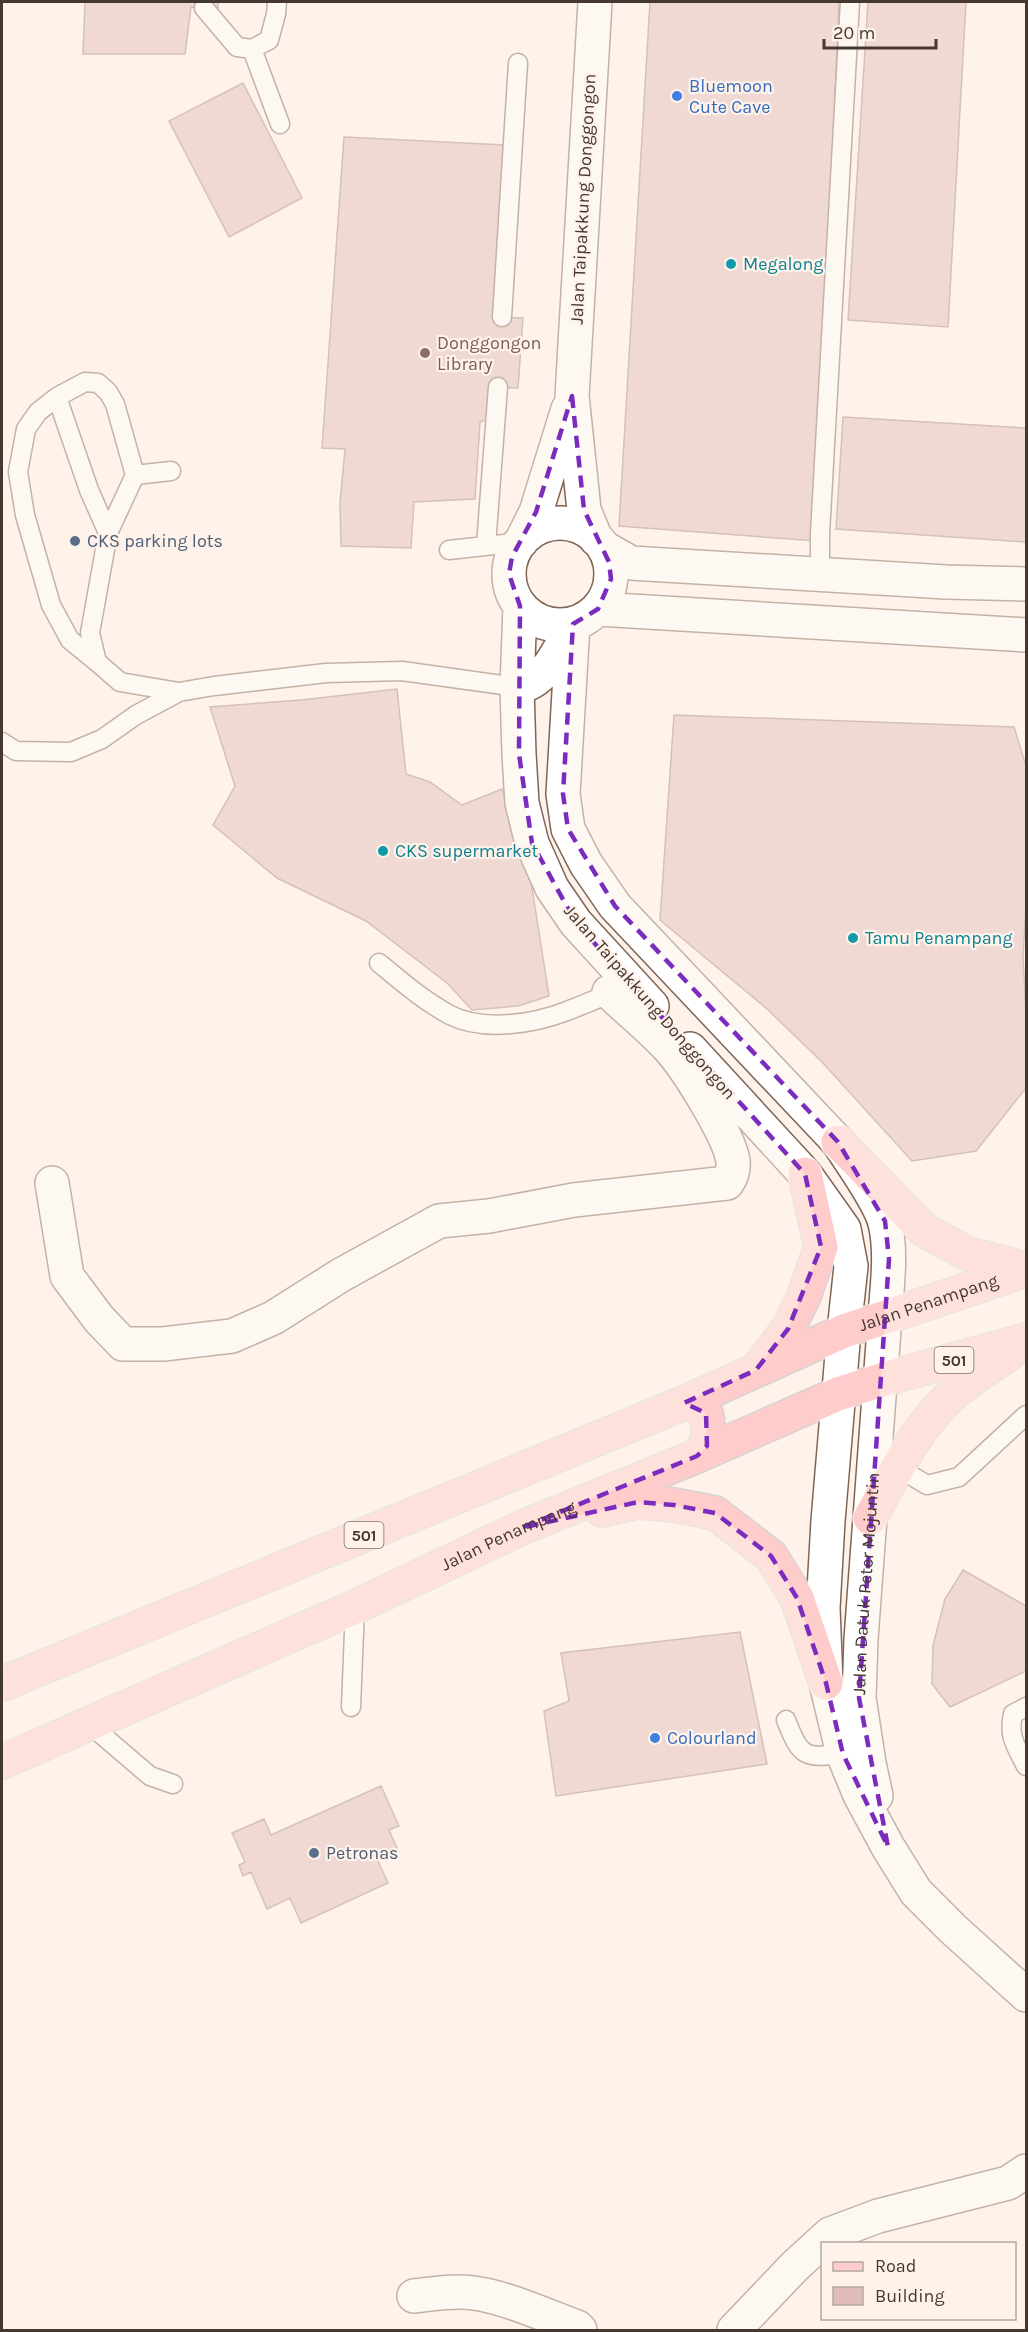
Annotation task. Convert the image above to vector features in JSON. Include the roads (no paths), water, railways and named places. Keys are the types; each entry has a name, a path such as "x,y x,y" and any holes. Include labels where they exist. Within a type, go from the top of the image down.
{"main road":[{"path":"838,1142 924,1230 968,1254 1026,1270"},
{"path":"756,1370 788,1329 804,1296 821,1247 806,1174"},
{"name":"Jalan Penampang","path":"2,1684 684,1403 844,1331 1026,1270"},
{"path":"870,1518 897,1467 916,1438 954,1393 1026,1341"},
{"name":"Jalan Penampang","path":"2,1762 355,1607 521,1528 697,1456 838,1394 881,1380 1026,1341"},
{"path":"725,1384 720,1395 719,1412 722,1424 735,1433 749,1432"},
{"path":"684,1403 695,1405 706,1413 709,1427 707,1446 697,1456"},
{"path":"521,1528 638,1502 674,1505 715,1513 771,1556 797,1598 826,1683"}],"street":[{"name":"Jalan Taipakkung Donggongon","path":"595,2 572,396 584,510 600,543"},
{"name":"Jalan Taipakkung Donggongon","path":"521,542 536,512 572,396"},
{"path":"1026,584 946,582 631,564 575,526 561,524 547,525 534,531 521,542 512,557 509,574 512,591 520,606 531,616 544,623 559,625 585,616 1026,635"},
{"path":"517,687 534,682 552,662 585,616 606,594 611,579 609,562 600,543"},
{"name":"Jalan Taipakkung Donggongon","path":"520,606 517,687 522,803 532,843 552,888 618,985 806,1174 844,1229 851,1266 844,1331"},
{"name":"Jalan Taipakkung Donggongon","path":"585,616 563,794 568,829 586,864 615,906 838,1142 863,1180 885,1221 889,1259 885,1316"},
{"path":"52,1184 67,1276 99,1319 123,1344 163,1344 231,1336 273,1318 341,1275 439,1221 489,1216 574,1200 727,1183 733,1175 733,1161 724,1138 686,1069 618,985"},
{"name":"Jalan Datuk Peter Mojuntin","path":"885,1316 861,1639 860,1698 869,1763 888,1847"},
{"name":"Jalan Datuk Peter Mojuntin","path":"844,1331 823,1608 826,1683 843,1754 860,1795 916,1892 1026,1995"},
{"path":"821,2242 830,2234 878,2216 1008,2183 1026,2171"},
{"path":"734,2331 795,2266 821,2242"},
{"path":"414,2296 452,2291 476,2293 529,2309 577,2327 580,2331"}],"lane":[{"path":"204,8 237,47 252,49 269,40 276,14 276,2"},
{"path":"820,574 820,522 850,2"},
{"path":"252,49 280,124"},
{"path":"502,317 518,63"},
{"path":"97,662 90,633 108,533 135,475 115,404 108,392 98,383 85,382 57,397 38,412 26,429 18,472 25,515 51,605 69,640 120,682 179,692"},
{"path":"486,545 498,387"},
{"path":"57,397 89,490 108,533"},
{"path":"135,475 171,471"},
{"path":"449,550 521,542"},
{"path":"2,742 16,751 71,752 102,739 136,715 179,692 326,673 402,671 517,687"},
{"path":"379,963 417,995 452,1016 479,1022 510,1024 535,1022 594,1000 618,985"},
{"path":"897,1467 927,1485 959,1477 1026,1415"},
{"path":"351,1707 355,1607"},
{"path":"1026,1707 1014,1714 1010,1728 1026,1766"},
{"path":"786,1720 803,1752 813,1757 843,1754"},
{"path":"88,1723 150,1776 174,1784"}],"place":[{"name":"Bluemoon Cute Cave","path":"677,96"},
{"name":"Megalong","path":"731,264"},
{"name":"Donggongon Library","path":"425,353"},
{"name":"CKS parking lots","path":"75,541"},
{"name":"CKS supermarket","path":"383,851"},
{"name":"Tamu Penampang","path":"853,938"},
{"name":"Colourland","path":"655,1738"},
{"name":"Petronas","path":"314,1853"}]}
